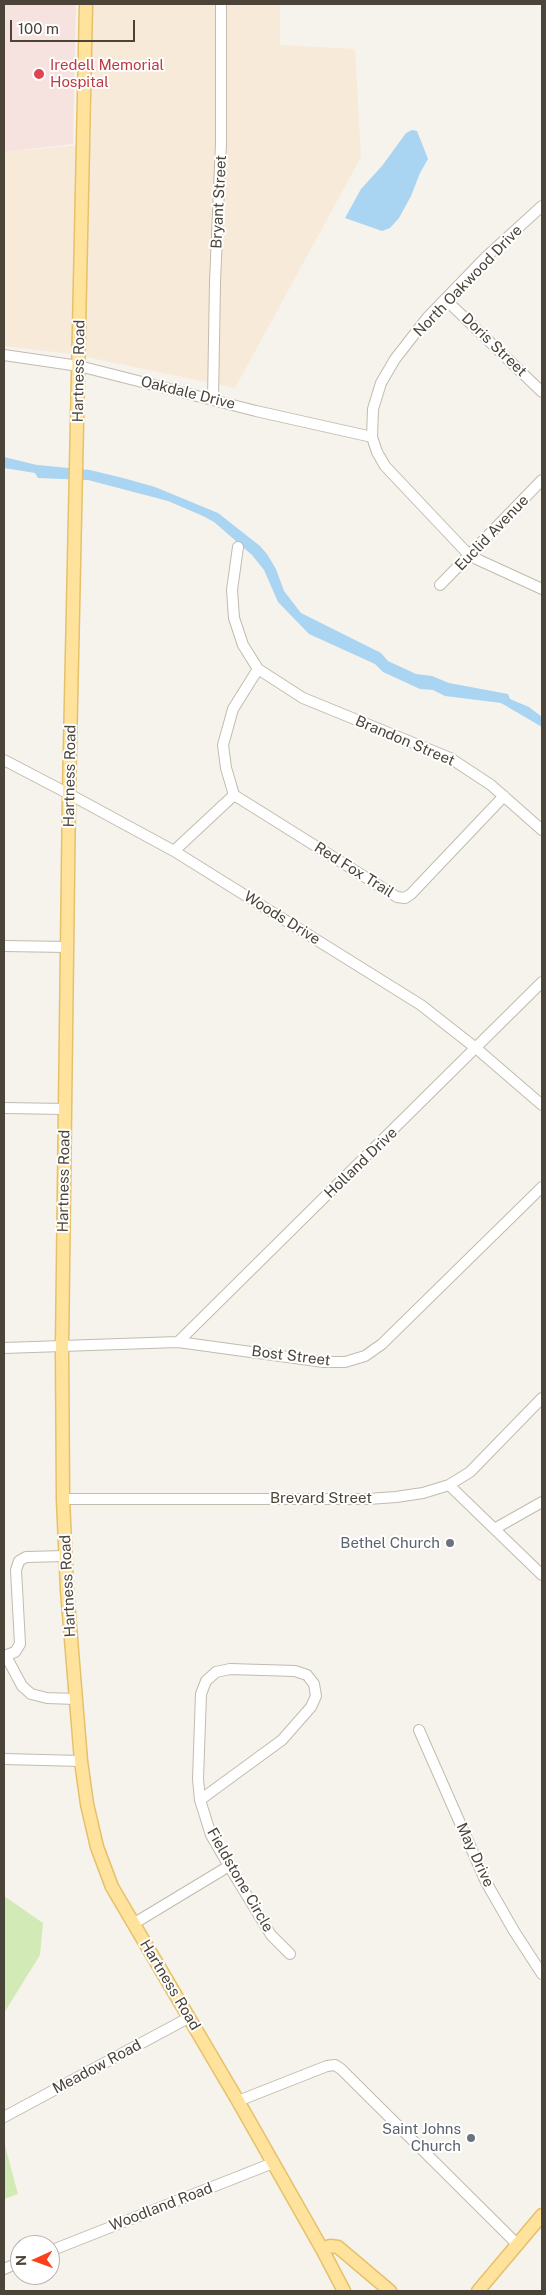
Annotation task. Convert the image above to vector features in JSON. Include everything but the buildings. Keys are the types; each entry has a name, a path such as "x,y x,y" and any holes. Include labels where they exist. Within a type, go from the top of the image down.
{"main road":[{"name":"Hartness Road","path":"86,4 70,794 62,1347 65,1556 81,1761 87,1804 97,1847 112,1887 190,2017 344,2291"},
{"path":"478,2291 542,2215"},
{"path":"322,2249 330,2246 338,2247 390,2291"}],"street":[{"name":"Bryant Street","path":"213,400 215,282 221,143 221,4"},
{"name":"North Oakwood Drive","path":"470,556 386,466 377,452 372,437 373,410 381,383 395,359 426,318 486,257 542,206"},
{"name":"Doris Street","path":"445,299 542,392"},
{"name":"Oakdale Drive","path":"4,355 79,366 372,437"},
{"name":"Euclid Avenue","path":"440,585 542,480"},
{"path":"174,851 234,795 226,768 224,745 233,709 258,669 243,645 234,618 232,590 238,547"},
{"path":"470,556 542,589"},
{"name":"Brandon Street","path":"258,669 303,698 450,758 478,774 542,830"},
{"name":"Woods Drive","path":"4,760 174,851 421,1004 542,1105"},
{"name":"Red Fox Trail","path":"234,795 397,897 405,898 412,894 504,796"},
{"path":"4,946 68,947"},
{"name":"Holland Drive","path":"178,1342 477,1049 542,982"},
{"path":"4,1108 66,1109"},
{"name":"Bost Street","path":"4,1348 178,1342 324,1362 345,1362 365,1356 382,1344 542,1187"},
{"name":"Brevard Street","path":"63,1499 396,1498 423,1493 449,1485 470,1472 542,1398"},
{"path":"449,1485 496,1528 542,1575"},
{"path":"496,1528 542,1502"},
{"path":"65,1556 26,1557 19,1562 16,1570 20,1644 15,1652 5,1656 22,1686 31,1694 47,1698 76,1699"},
{"name":"Fieldstone Circle","path":"200,1800 282,1740 305,1714 316,1696 314,1684 307,1675 295,1671 230,1669 216,1672 206,1681 201,1694 199,1720 200,1800 211,1835 271,1935 290,1954"},
{"name":"May Drive","path":"419,1730 486,1882 514,1931 542,1974"},
{"path":"4,1759 81,1761"},
{"path":"133,1924 229,1866"},
{"name":"Meadow Road","path":"4,2117 190,2017"},
{"path":"238,2101 335,2065 517,2244"},
{"name":"Woodland Road","path":"60,2246 273,2164"}],"shaded area":[{"name":"Iredell Memorial Hospital","path":"4,4 76,4 73,144 4,152"},
{"path":"93,4 280,4 280,45 355,49 361,157 235,388 72,354 4,346 4,152 91,144"}],"green space":[{"path":"4,1896 43,1923 40,1955 4,2013"},
{"path":"4,2142 18,2194 4,2199"}],"water":[{"path":"412,130 417,131 428,159 399,218 390,228 382,231 345,218 361,189 382,166 406,133"},
{"path":"4,457 37,465 90,470 123,478 155,487 218,513 260,546 267,554 276,569 284,591 301,613 381,653 388,661 416,674 432,676 449,683 508,694 510,699 529,707 542,717 542,727 501,703 445,696 433,690 420,689 383,672 375,664 309,634 278,602 264,570 252,555 214,522 203,516 168,501 88,480 38,478 35,473 4,468"}],"place":[{"name":"Iredell Memorial Hospital","path":"39,74"},
{"name":"Bethel Church","path":"450,1543"},
{"name":"Saint Johns Church","path":"471,2138"}]}
